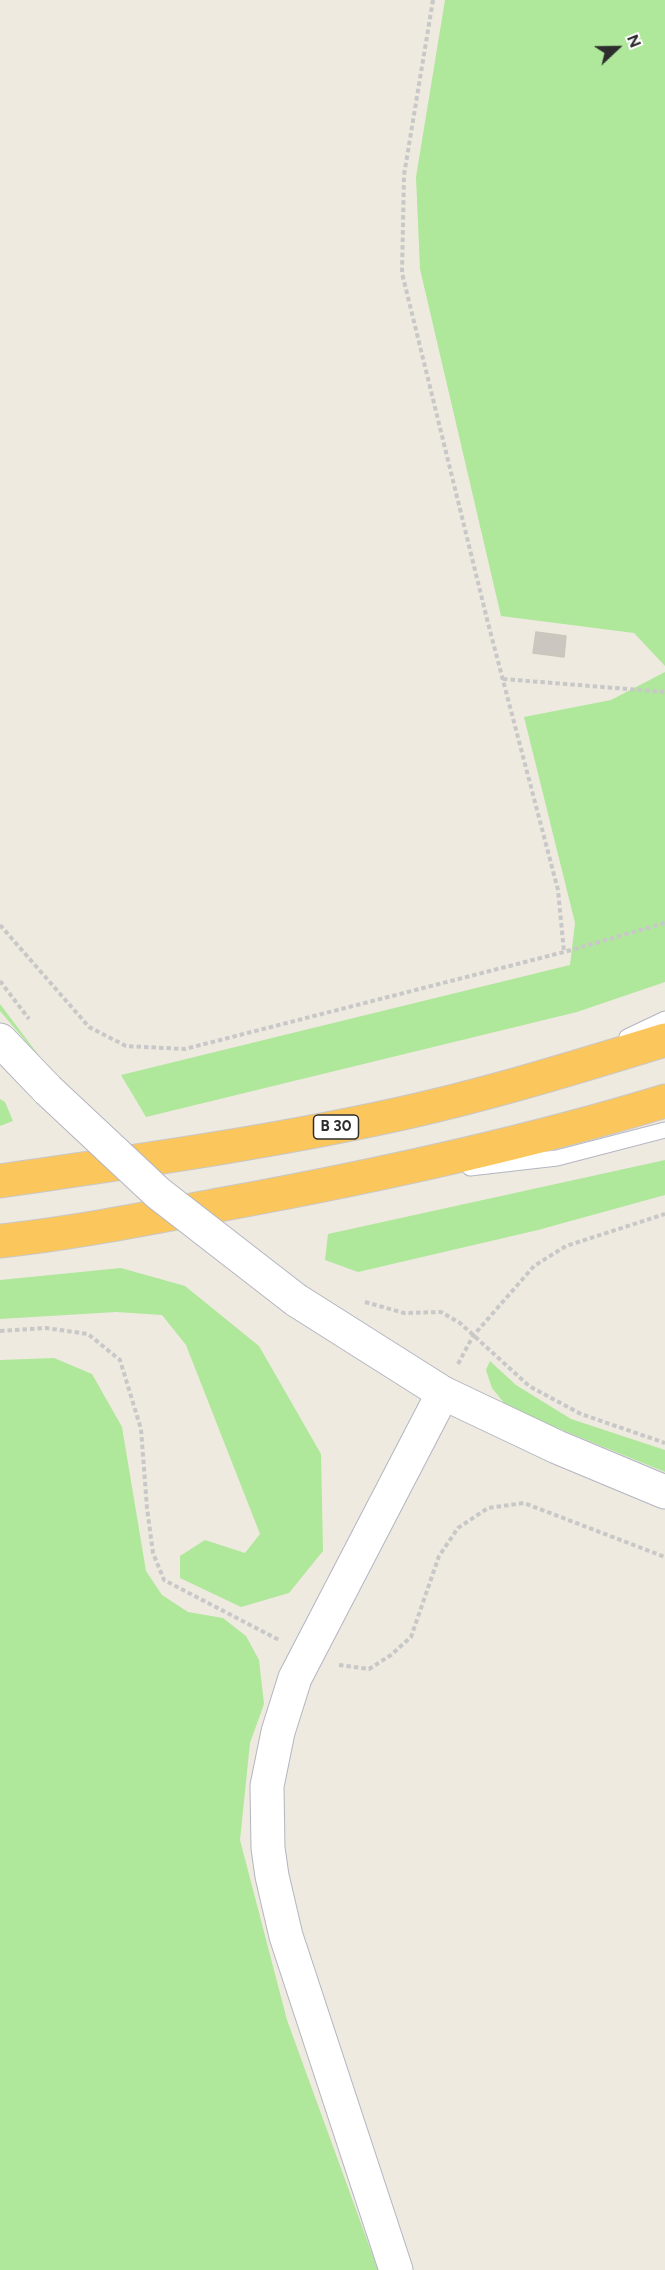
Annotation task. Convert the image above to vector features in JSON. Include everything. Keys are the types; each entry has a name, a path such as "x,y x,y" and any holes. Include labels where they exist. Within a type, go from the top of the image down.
{"highway":[{"name":"B 30","path":"0,1180 228,1147 390,1116 548,1076 665,1040"},
{"path":"0,1241 53,1235 347,1182 588,1125 665,1101"}],"street":[{"path":"0,1040 48,1090 158,1193 296,1300 443,1393 557,1448 665,1492"},
{"path":"396,2270 286,1936 268,1848 267,1786 294,1678 443,1393"}],"lane":[{"path":"548,1076 665,1019"},
{"path":"347,1182 557,1158 665,1130"}],"path":[{"path":"433,0 404,175 402,273 503,680 558,890 564,952"},
{"path":"503,680 665,692"},
{"path":"0,926 89,1027 126,1046 185,1049 564,952 665,923"},
{"path":"443,1393 473,1336 534,1266 566,1246 665,1214"},
{"path":"363,1301 404,1313 441,1312 460,1323 529,1386 581,1414 665,1443"},
{"path":"0,1331 46,1329 88,1334 120,1360 141,1429 153,1554 164,1580 275,1639 336,1664 369,1669 391,1655 411,1637 439,1556 458,1528 488,1508 524,1503 665,1557"}],"green space":[{"path":"445,0 665,0 665,666 634,633 501,616 420,269 416,177"},
{"path":"665,672 665,982 577,1012 146,1117 121,1075 570,965 575,923 524,717 611,700"},
{"path":"0,1004 46,1065 0,1011"},
{"path":"0,1099 5,1102 13,1121 0,1126"},
{"path":"665,1160 665,1195 538,1230 358,1272 325,1260 328,1234"},
{"path":"121,1268 185,1286 259,1346 321,1454 323,1551 289,1593 241,1607 180,1578 180,1556 205,1540 245,1553 260,1534 186,1345 162,1315 116,1312 0,1319 0,1280"},
{"path":"54,1358 92,1374 122,1427 146,1571 162,1595 188,1612 223,1618 246,1636 259,1660 264,1704 250,1743 240,1840 287,2020 378,2270 0,2270 0,1360"},
{"path":"490,1361 516,1385 571,1419 665,1450 665,1472 540,1421 504,1403 492,1388 486,1370"}],"building":[{"path":"536,632 566,636 564,657 533,653"}]}
